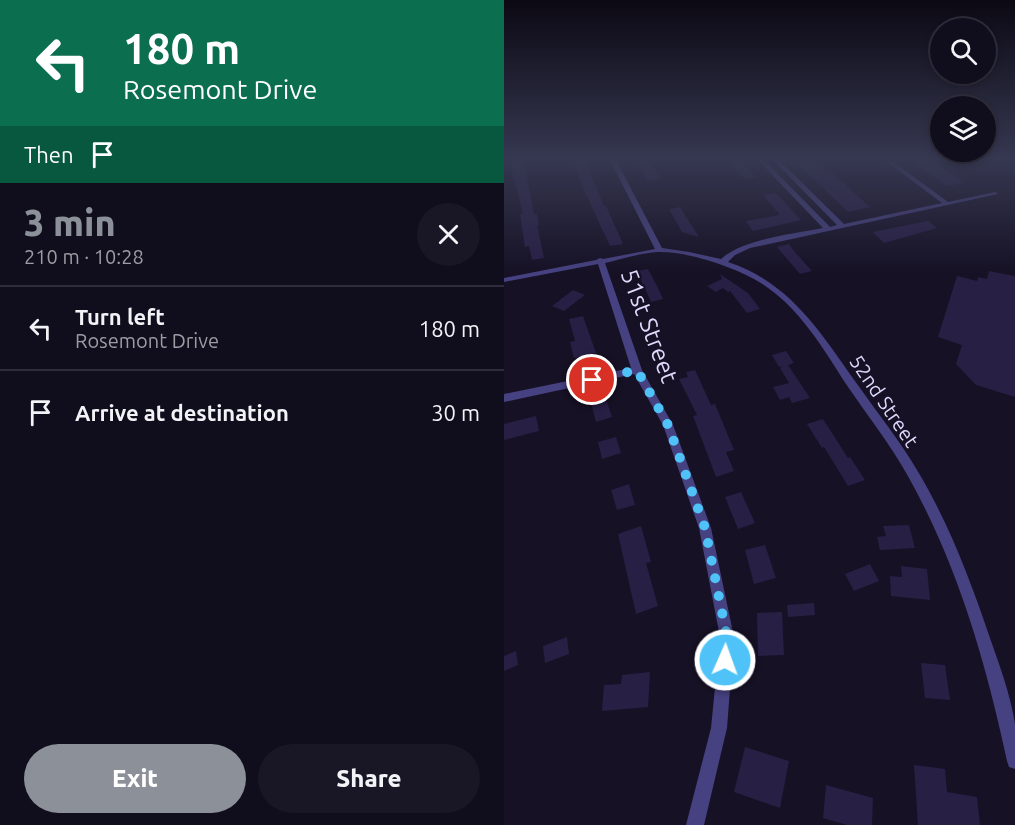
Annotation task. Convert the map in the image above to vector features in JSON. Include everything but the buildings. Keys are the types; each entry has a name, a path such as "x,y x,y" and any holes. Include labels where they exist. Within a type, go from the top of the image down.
{"street":[{"path":"632,196 659,250"},
{"path":"796,196 828,229"},
{"path":"812,196 842,226"},
{"path":"937,196 947,204"},
{"path":"723,262 732,253 748,246 983,196"},
{"name":"52nd Street","path":"504,280 659,250 723,262 763,280 788,300 826,347 913,474 943,535 982,634 1005,713 1015,761"},
{"name":"51st Street","path":"600,260 637,370 668,425 705,528 727,637 718,728 695,825"},
{"path":"504,398 637,370"}],"route":[{"path":"592,380 637,370 668,425 705,528 727,637 725,660"}]}
